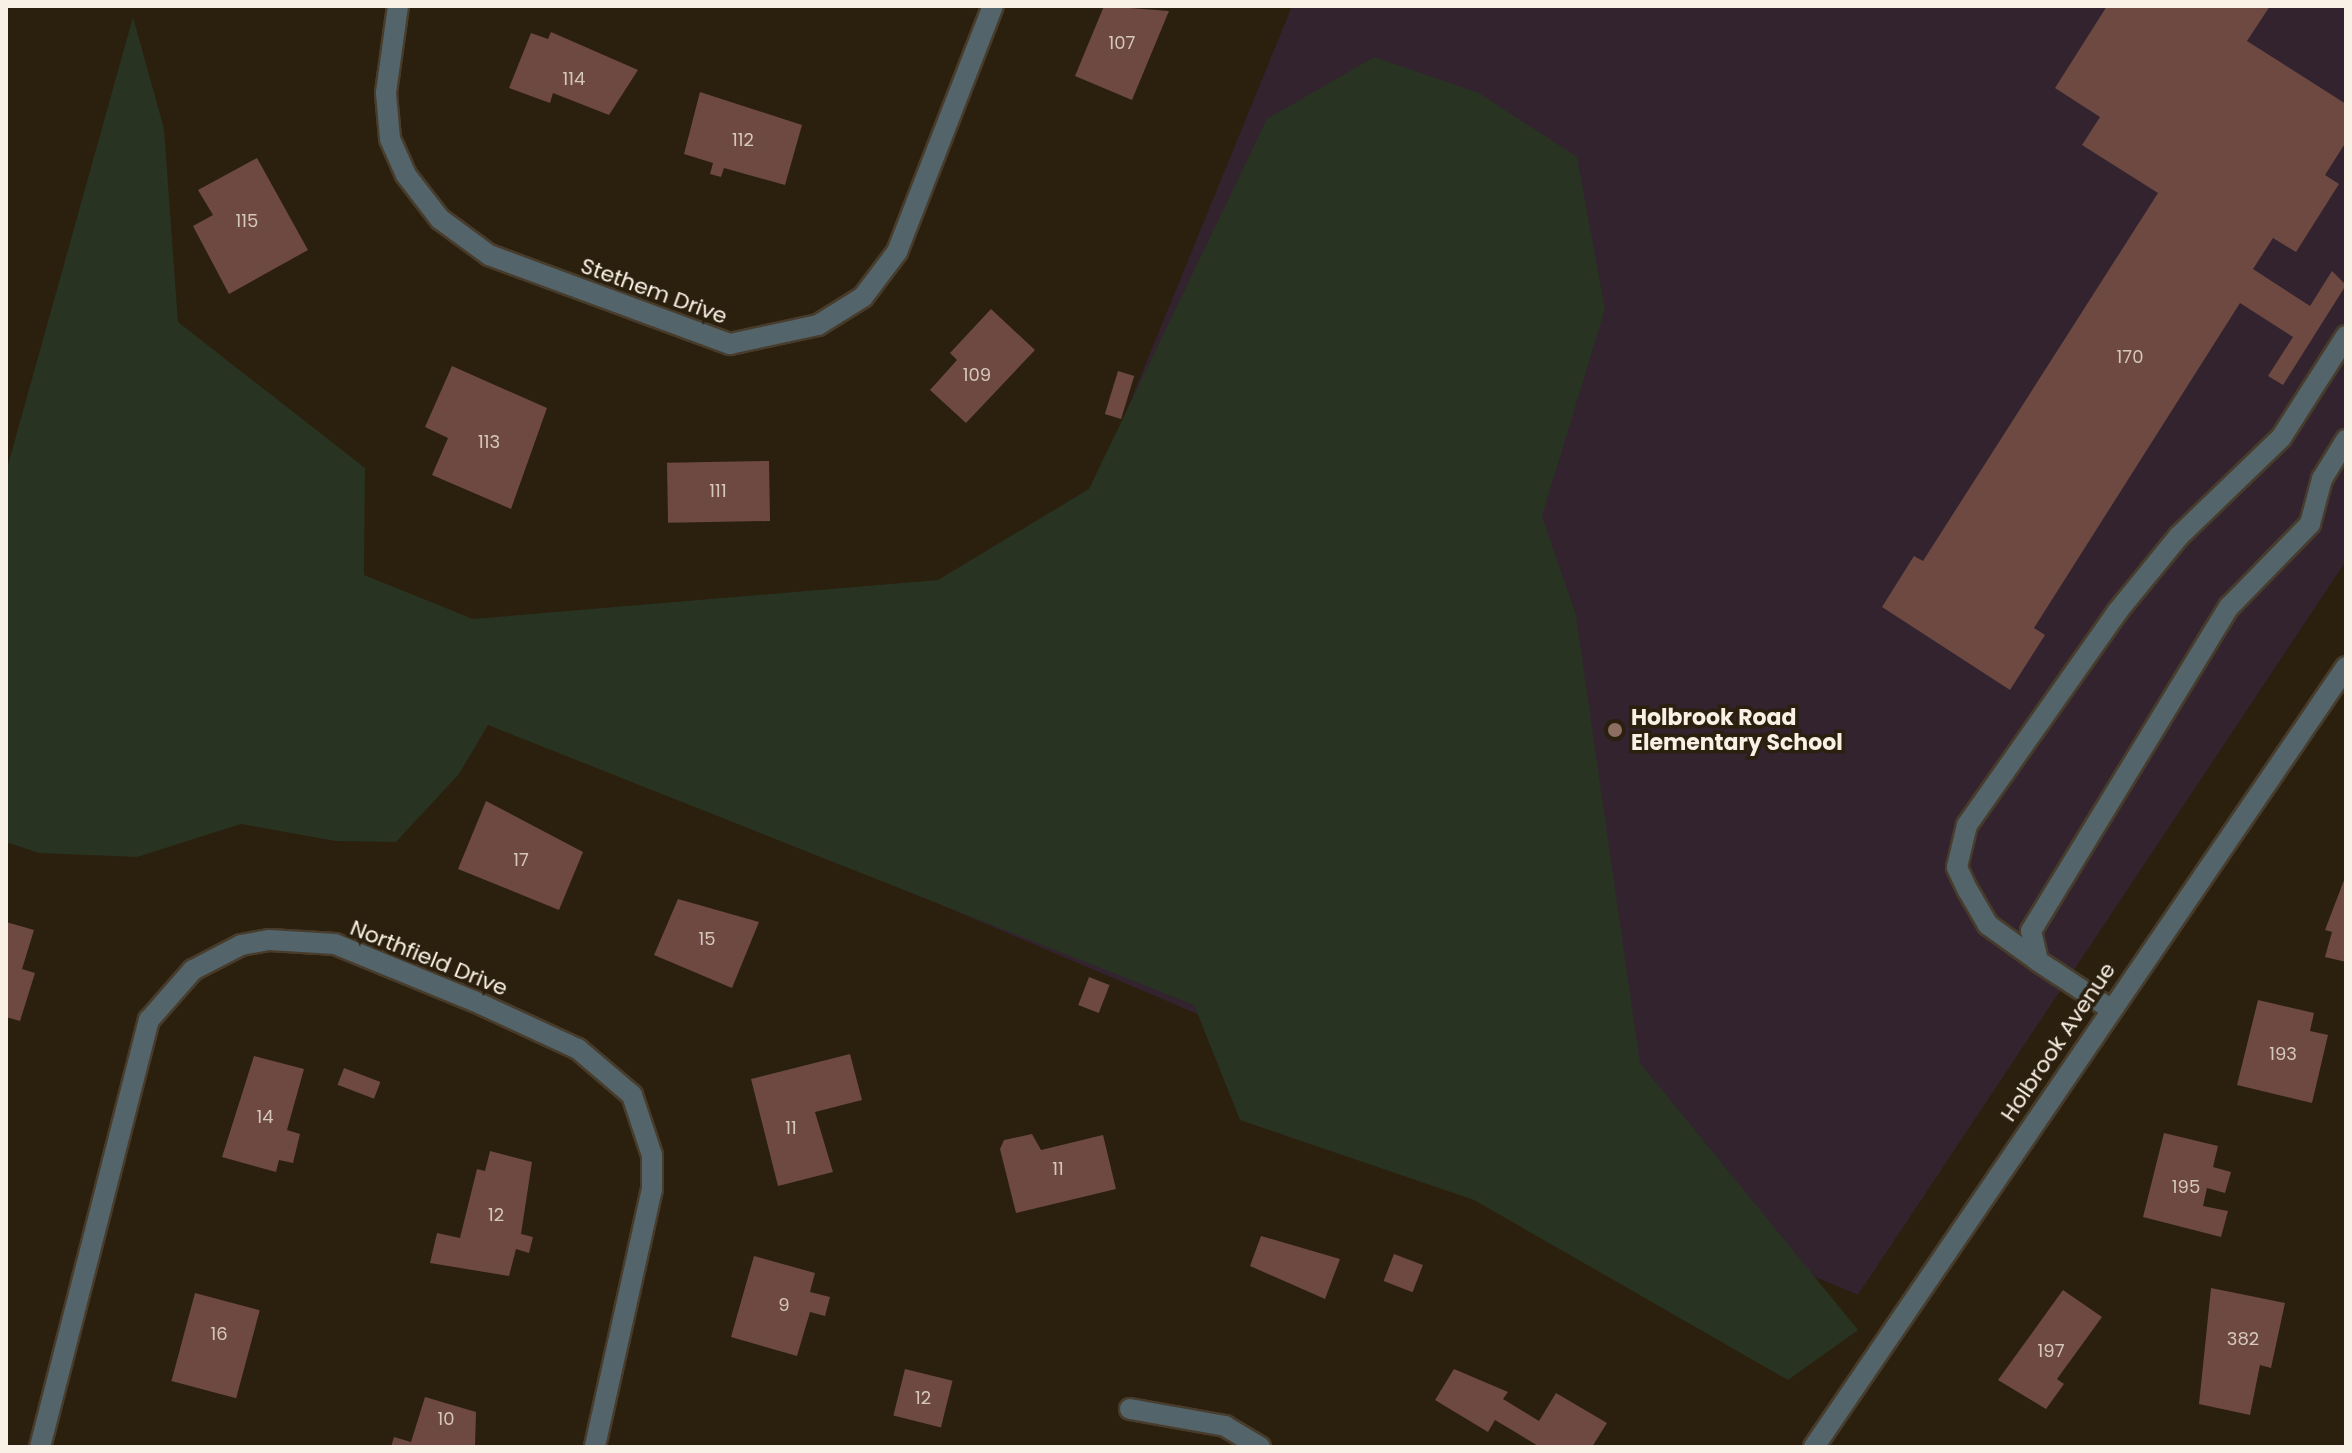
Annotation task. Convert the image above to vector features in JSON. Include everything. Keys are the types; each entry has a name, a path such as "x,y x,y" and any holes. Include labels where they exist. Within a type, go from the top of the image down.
{"street":[{"name":"Stethem Drive","path":"398,6 386,93 390,139 406,175 440,219 489,255 730,344 818,325 863,297 897,252 993,6"},
{"path":"2109,1008 1988,925 1957,867 1967,825 2117,612 2179,536 2281,438 2346,336"},
{"path":"2038,961 2031,931 2042,907 2229,607 2310,524 2322,479 2346,440"},
{"name":"Holbrook Avenue","path":"1814,1447 2109,1008 2346,667"},
{"name":"Northfield Drive","path":"40,1447 149,1020 193,970 241,945 270,940 335,944 474,1001 578,1049 632,1095 652,1155 652,1189 595,1447"},
{"path":"1130,1409 1225,1426 1260,1447"}],"shaded area":[{"name":"Holbrook Road Elementary School","path":"1292,6 2346,6 2346,561 1858,1295 927,899"}],"green space":[{"path":"133,17 164,129 178,322 365,468 364,575 473,619 938,580 1089,489 1267,119 1374,57 1479,93 1577,157 1605,309 1542,516 1576,615 1640,1063 1858,1330 1788,1380 1474,1200 1240,1120 1194,1005 488,725 459,774 396,842 335,841 241,824 137,857 39,853 6,842 6,472"}],"building":[{"path":"1104,6 1169,11 1132,100 1075,76"},
{"path":"2107,6 2270,6 2247,41 2346,104 2346,142 2325,175 2339,184 2296,252 2273,238 2253,269 2310,306 2332,271 2346,285 2283,385 2268,376 2293,337 2240,303 2034,628 2045,635 2010,690 1882,607 1914,556 1923,561 2158,193 2082,145 2100,117 2055,88"},
{"path":"551,32 638,70 609,115 553,93 550,103 509,88 531,33 548,39"},
{"path":"700,92 802,125 785,185 724,168 721,177 710,174 713,163 684,154"},
{"path":"257,158 308,250 229,294 193,226 213,215 198,190"},
{"path":"991,309 1035,350 966,423 930,390 957,360 950,353"},
{"path":"452,366 547,408 511,509 432,475 448,438 425,427"},
{"path":"1118,371 1134,376 1121,419 1105,414"},
{"path":"769,461 770,521 668,523 667,463"},
{"path":"486,801 583,852 559,910 458,869"},
{"path":"2346,875 2346,962 2325,957 2332,932 2325,930"},
{"path":"678,899 759,922 732,988 654,955"},
{"path":"6,922 34,930 22,969 35,973 20,1021 6,1017"},
{"path":"1089,977 1110,985 1099,1013 1078,1005"},
{"path":"2258,1000 2314,1013 2310,1031 2328,1035 2312,1103 2237,1085"},
{"path":"850,1054 862,1100 815,1112 833,1172 778,1186 751,1079"},
{"path":"254,1056 304,1069 287,1130 300,1134 293,1163 279,1160 276,1172 222,1157"},
{"path":"344,1068 380,1082 374,1099 338,1085"},
{"path":"2164,1133 2218,1146 2213,1167 2231,1172 2225,1193 2207,1188 2203,1206 2228,1211 2221,1237 2143,1217"},
{"path":"1032,1134 1041,1150 1103,1135 1116,1189 1016,1213 1000,1149 1004,1140"},
{"path":"490,1151 532,1162 521,1234 533,1237 529,1253 516,1249 509,1276 430,1263 437,1233 460,1238 477,1169 485,1171"},
{"path":"1261,1236 1340,1259 1325,1299 1250,1266"},
{"path":"1394,1254 1423,1265 1413,1292 1384,1281"},
{"path":"754,1256 815,1273 810,1292 830,1297 825,1316 810,1312 797,1356 731,1337"},
{"path":"2211,1288 2285,1303 2271,1368 2260,1365 2250,1415 2199,1404"},
{"path":"2063,1290 2102,1317 2057,1379 2064,1384 2046,1409 1998,1380"},
{"path":"195,1293 260,1310 236,1398 171,1381"},
{"path":"905,1369 953,1381 941,1427 893,1416"},
{"path":"1454,1369 1508,1392 1503,1399 1539,1421 1556,1393 1607,1423 1592,1447 1540,1447 1495,1420 1488,1432 1435,1400"},
{"path":"425,1397 476,1412 475,1447 391,1447 394,1437 411,1442"}],"place":[{"name":"Holbrook Road Elementary School","path":"1615,730"}]}
